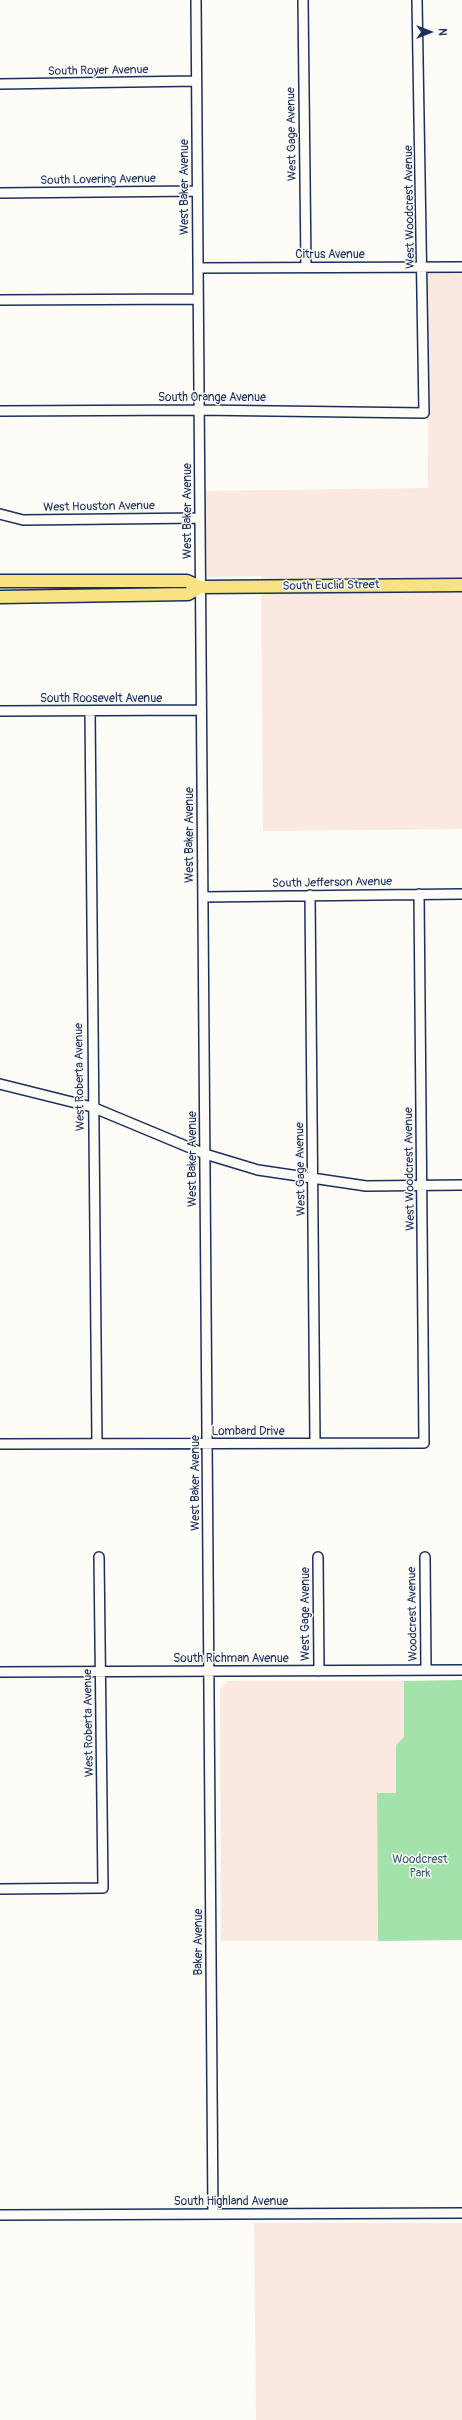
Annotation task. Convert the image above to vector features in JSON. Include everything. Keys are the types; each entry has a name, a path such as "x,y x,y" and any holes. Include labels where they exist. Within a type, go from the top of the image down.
{"main road":[{"name":"South Euclid Street","path":"0,581 187,581 200,587 462,585"},
{"name":"South Euclid Street","path":"0,597 188,594 200,587"}],"street":[{"name":"West Baker Avenue","path":"196,0 209,1671"},
{"name":"West Gage Avenue","path":"303,0 306,267"},
{"name":"West Woodcrest Avenue","path":"417,0 423,268 424,413"},
{"name":"South Royer Avenue","path":"0,84 196,81"},
{"name":"South Lovering Avenue","path":"0,193 197,190"},
{"name":"Citrus Avenue","path":"198,268 462,267"},
{"path":"0,300 198,299"},
{"name":"South Orange Avenue","path":"0,411 199,410 424,413"},
{"name":"West Houston Avenue","path":"0,514 23,520 200,518"},
{"name":"West Roberta Avenue","path":"90,710 92,1107 97,1444"},
{"name":"South Roosevelt Avenue","path":"0,711 201,710"},
{"name":"West Woodcrest Avenue","path":"419,894 424,1443"},
{"name":"South Jefferson Avenue","path":"203,896 462,894"},
{"name":"West Gage Avenue","path":"310,895 315,1443"},
{"path":"0,1084 92,1107 205,1154 258,1170 366,1186 462,1185"},
{"name":"Lombard Drive","path":"0,1444 424,1443"},
{"name":"West Roberta Avenue","path":"0,1889 103,1888 100,1557"},
{"name":"West Gage Avenue","path":"318,1557 319,1671"},
{"name":"Woodcrest Avenue","path":"425,1557 426,1670"},
{"name":"South Richman Avenue","path":"0,1672 462,1670"},
{"name":"Baker Avenue","path":"209,1671 213,2214"},
{"name":"South Highland Avenue","path":"0,2215 462,2213"}],"shaded area":[{"path":"462,271 462,829 263,831 261,576 207,577 205,491 428,488 427,272"},
{"path":"228,1681 404,1681 404,1737 396,1745 396,1793 377,1794 378,1941 221,1941 220,1689"},
{"path":"254,2223 462,2223 462,2420 256,2420"}],"green space":[{"name":"Woodcrest Park","path":"462,1680 462,1940 378,1941 377,1793 396,1793 396,1745 404,1737 404,1681"}]}
